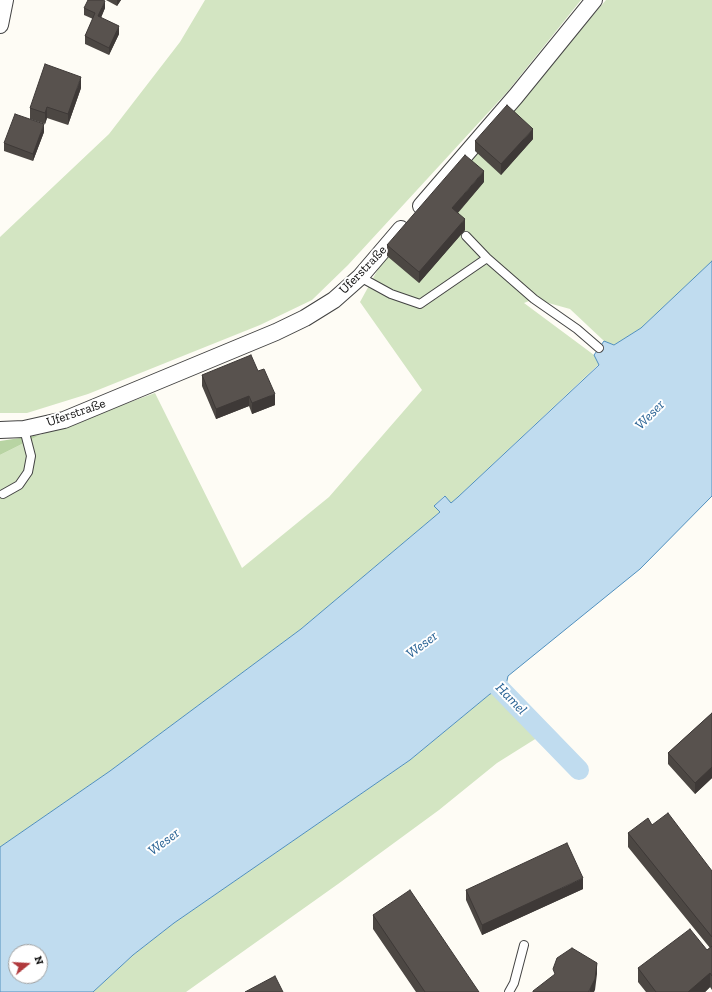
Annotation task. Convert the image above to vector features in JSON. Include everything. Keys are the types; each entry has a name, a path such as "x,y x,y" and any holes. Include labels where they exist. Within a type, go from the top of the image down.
{"street":[{"path":"0,25 5,0"},
{"name":"Uferstraße","path":"0,430 24,429 64,420 276,332 305,318 334,300 360,277 516,96 594,0"}],"lane":[{"path":"466,236 487,258 534,299 577,328 599,348"},
{"path":"360,277 391,294 420,304 487,258"},
{"path":"3,494 19,485 28,472 31,456 24,429"},
{"path":"509,992 514,983 524,945"}],"green space":[{"path":"205,0 581,0 508,91 348,265 312,300 260,325 88,394 27,413 0,413 0,237 109,134 180,42"},
{"path":"606,0 712,0 712,261 641,328 614,345 604,341 570,309 534,299 524,303 594,355 599,364 458,497 451,503 444,496 434,506 440,512 301,629 110,771 0,847 0,455 40,435 155,393 242,568 329,497 422,390 360,302 388,251 520,101"},
{"path":"40,435 0,455 0,441"},
{"path":"497,692 540,736 497,763 439,810 186,992 93,992 133,955 174,923 410,760 490,694"}],"water":[{"name":"Weser","path":"712,261 712,496 640,569 508,676 506,685 501,690 490,694 410,760 174,923 133,955 93,992 0,992 0,847 110,771 301,629 440,512 434,506 445,496 451,503 458,497 599,365 594,355 604,341 614,345 641,328"}],"building":[{"path":"88,0 105,1 98,16 119,26 109,48 85,36 95,13 84,8"},
{"path":"45,64 81,77 68,114 47,107 45,113 30,108"},
{"path":"507,105 533,129 501,164 475,141"},
{"path":"15,114 44,124 33,154 4,143"},
{"path":"465,155 484,171 452,208 465,219 419,272 387,245"},
{"path":"251,355 258,371 264,369 275,394 252,403 249,396 216,409 202,375"},
{"path":"712,713 712,767 695,783 668,753"},
{"path":"668,813 712,871 712,937 628,833 648,818 652,825"},
{"path":"567,843 583,878 482,925 466,890"},
{"path":"410,890 479,992 425,992 373,915"},
{"path":"690,929 707,950 712,946 712,976 710,973 688,992 656,992 638,968"},
{"path":"572,948 597,963 595,979 589,992 533,992 555,974 553,969 557,958"},
{"path":"275,976 283,992 245,992"}],"waterway":[{"name":"Hamel","path":"482,670 579,770"}]}
